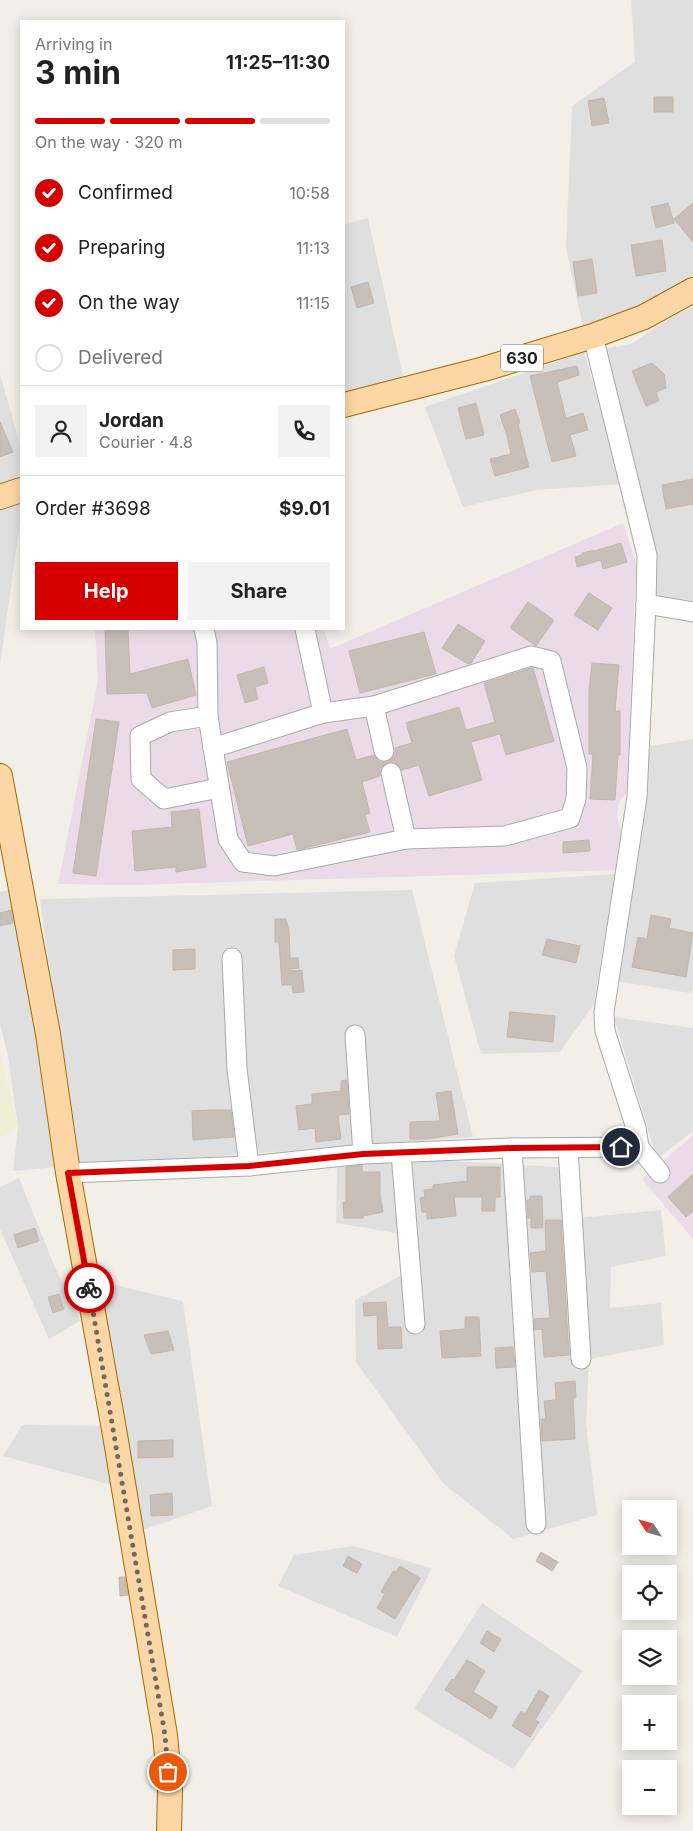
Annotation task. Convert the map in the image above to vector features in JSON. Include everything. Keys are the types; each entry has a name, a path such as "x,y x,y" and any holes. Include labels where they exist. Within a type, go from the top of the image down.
{"main road":[{"name":"630","path":"345,405 484,369 593,336 644,317 693,290"},
{"path":"0,497 20,490"},
{"path":"0,776 48,1034 68,1173 115,1435 165,1735 170,1790 169,1831"}],"street":[{"path":"593,336 646,555 646,604 637,797 604,1012 605,1031 636,1128 639,1147 660,1173"},
{"path":"646,604 693,612"},
{"path":"204,630 207,643 208,716 219,788 228,838 243,862 274,866 406,839 505,836 570,818 576,799 577,768 551,661 531,656 374,706 323,713 213,748"},
{"path":"304,630 323,713"},
{"path":"374,706 384,752"},
{"path":"208,716 170,722 140,736 141,779 164,799 219,788"},
{"path":"390,773 406,839"},
{"path":"232,958 237,1069 249,1166"},
{"path":"355,1035 363,1154"},
{"path":"68,1173 249,1166 363,1154 512,1148 639,1147"},
{"path":"512,1148 536,1524"},
{"path":"568,1148 581,1359"},
{"path":"401,1153 415,1324"}],"shaded area":[{"path":"631,0 693,0 693,287 584,332 566,248 572,106 635,62"},
{"path":"368,218 404,381 345,395 345,225"},
{"path":"693,303 693,605 657,598 612,398 604,349 631,344"},
{"path":"584,352 623,484 536,490 463,507 425,407"},
{"path":"0,374 20,444 20,523 0,665"},
{"path":"623,523 636,563 627,793 619,802 617,817 622,833 620,870 134,885 58,884 98,681 95,630 324,630 330,649"},
{"path":"693,739 693,989 690,993 616,981 650,746"},
{"path":"615,874 594,1004 560,1052 481,1054 454,956 475,883"},
{"path":"16,887 59,1167 13,1171 18,1127 8,1056 0,1024 0,892"},
{"path":"412,890 473,1137 75,1167 40,899"},
{"path":"614,1017 693,1028 693,1131 657,1159"},
{"path":"693,1135 693,1239 642,1179"},
{"path":"414,1159 575,1168 579,1218 661,1210 666,1256 611,1267 610,1308 661,1303 664,1345 589,1359 586,1424 597,1515 513,1539 444,1484 356,1362 355,1300 402,1275 396,1233 336,1223 337,1165"},
{"path":"19,1178 54,1265 80,1321 49,1339 0,1229 0,1187"},
{"path":"93,1280 183,1301 212,1506 140,1531 131,1490 3,1456 22,1425 118,1426"},
{"path":"353,1546 432,1568 397,1637 278,1586 294,1555"},
{"path":"482,1603 583,1671 513,1769 414,1709"}],"green space":[{"path":"0,1055 18,1127 0,1138"}],"building":[{"path":"654,97 673,97 673,112 654,112"},
{"path":"604,98 609,123 592,126 588,101"},
{"path":"668,203 674,223 656,228 651,207"},
{"path":"693,203 693,242 674,219"},
{"path":"662,240 666,271 636,276 631,245"},
{"path":"592,259 597,293 578,296 573,262"},
{"path":"368,282 374,303 357,308 351,287"},
{"path":"652,363 664,374 666,388 656,392 659,401 646,406 632,371"},
{"path":"577,366 579,375 557,382 566,418 583,413 588,430 570,435 576,456 552,462 530,376"},
{"path":"476,403 484,435 466,439 458,408"},
{"path":"515,409 520,423 518,424 529,467 495,476 490,459 511,454 500,415"},
{"path":"0,422 13,452 0,457"},
{"path":"693,479 693,504 666,509 662,485"},
{"path":"621,543 627,562 603,569 601,560 577,567 575,557 582,555 582,553"},
{"path":"589,593 612,608 598,630 574,615"},
{"path":"528,602 554,620 536,646 510,628"},
{"path":"458,624 485,641 471,663 468,664 442,648"},
{"path":"105,630 128,630 130,674 188,659 196,695 152,708 147,693 107,694"},
{"path":"424,632 436,674 360,693 349,651"},
{"path":"592,663 619,665 615,711 620,711 620,755 618,755 615,800 590,799 593,754 589,754 589,691"},
{"path":"264,667 268,683 255,687 258,699 245,703 237,675"},
{"path":"533,668 554,741 506,755 500,734 471,742 482,780 429,796 419,765 402,770 395,762 388,762 380,769 380,776 362,782 370,813 365,815 370,832 297,850 293,834 248,846 227,762 347,729 356,760 374,755 380,762 387,762 395,755 395,748 412,743 406,723 459,707 466,730 495,722 484,683"},
{"path":"96,719 119,722 96,876 73,873"},
{"path":"199,809 206,867 176,872 176,867 135,871 132,831 172,827 171,812"},
{"path":"589,840 590,851 563,853 563,842"},
{"path":"11,910 13,923 0,926 0,913"},
{"path":"651,915 671,919 669,928 693,933 686,977 632,967 638,937 647,939"},
{"path":"275,919 286,919 289,931 290,958 298,958 299,968 291,969 291,971 302,970 304,992 293,993 292,985 282,985 279,942 275,942"},
{"path":"547,939 580,946 576,963 542,955"},
{"path":"195,949 195,969 173,970 173,950"},
{"path":"510,1012 555,1016 553,1042 507,1037"},
{"path":"347,1080 349,1114 338,1115 341,1139 316,1142 315,1128 299,1130 296,1106 312,1104 312,1094 341,1091 341,1081"},
{"path":"451,1091 458,1134 427,1139 410,1139 410,1122 440,1121 436,1093"},
{"path":"231,1110 234,1137 193,1140 192,1111"},
{"path":"362,1165 362,1172 380,1172 380,1195 383,1212 363,1216 363,1218 344,1218 343,1202 346,1202 346,1167"},
{"path":"467,1167 500,1167 500,1197 495,1197 495,1211 482,1211 482,1197 454,1197 456,1216 427,1219 427,1212 422,1212 420,1198 425,1197 424,1190 433,1189 433,1185 467,1181"},
{"path":"693,1174 693,1211 686,1217 668,1197"},
{"path":"530,1196 542,1196 543,1228 531,1228 531,1218 528,1218 527,1200 530,1200"},
{"path":"545,1220 561,1220 569,1355 544,1357 542,1329 535,1330 534,1319 550,1318 546,1271 532,1272 530,1253 546,1251"},
{"path":"35,1228 39,1241 18,1248 14,1235"},
{"path":"59,1294 64,1309 53,1313 48,1297"},
{"path":"386,1302 388,1327 401,1327 402,1348 378,1349 377,1315 364,1316 363,1303"},
{"path":"465,1317 479,1317 481,1356 442,1358 440,1331 465,1329"},
{"path":"168,1331 174,1350 151,1354 144,1335"},
{"path":"513,1347 515,1367 496,1368 495,1348"},
{"path":"575,1381 576,1397 573,1397 575,1439 542,1441 541,1419 546,1419 544,1401 556,1400 555,1383"},
{"path":"173,1440 173,1457 138,1458 138,1441"},
{"path":"172,1493 173,1515 151,1516 150,1495"},
{"path":"541,1552 558,1562 552,1571 536,1561"},
{"path":"348,1556 362,1564 357,1573 343,1566"},
{"path":"400,1566 420,1578 395,1619 377,1608 385,1594 381,1592 393,1571 396,1572"},
{"path":"119,1577 125,1577 128,1595 120,1596"},
{"path":"487,1631 501,1639 494,1652 480,1643"},
{"path":"467,1660 485,1671 473,1692 498,1707 491,1719 445,1690"},
{"path":"539,1690 549,1696 535,1720 539,1722 530,1737 512,1726 521,1711 525,1714"}],"way so far":[{"path":"89,1288 165,1735 168,1772"}],"route":[{"path":"89,1288 68,1173 249,1166 363,1154 512,1148 621,1147"}]}
